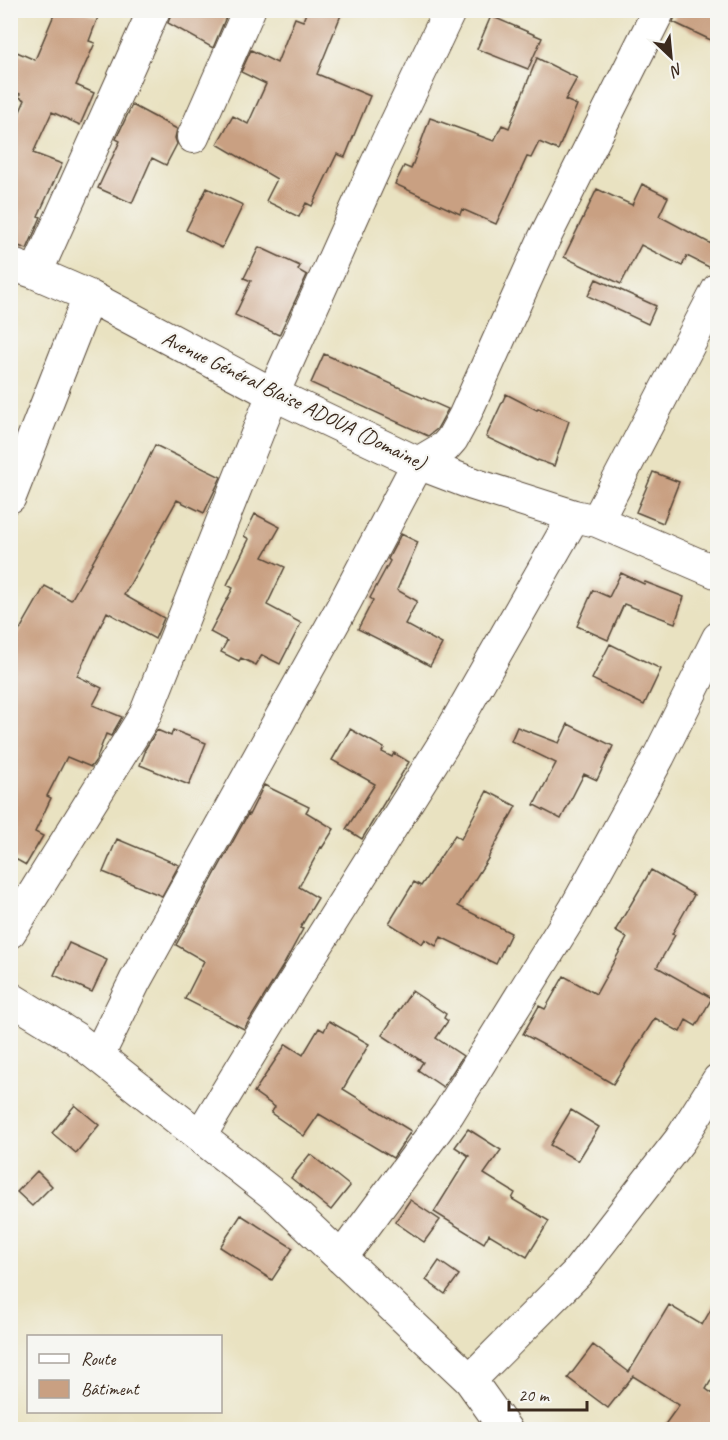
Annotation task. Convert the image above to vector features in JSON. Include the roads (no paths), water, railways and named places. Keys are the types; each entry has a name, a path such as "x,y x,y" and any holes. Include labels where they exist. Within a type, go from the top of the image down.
{"street":[{"path":"23,268 154,10"},
{"path":"194,137 249,10"},
{"path":"10,932 145,715 273,394 375,167 450,10"},
{"path":"98,1056 135,981 345,602 418,463 445,447 465,417 544,239 658,10"},
{"name":"Avenue Général Blaise ADOUA (Domaine)","path":"23,268 89,296 273,394 418,463 473,484 585,518 717,573"},
{"path":"200,1136 585,518 717,289"},
{"path":"10,497 89,296"},
{"path":"341,1258 448,1114 574,909 659,756 717,638"},
{"path":"10,998 75,1038 278,1198 470,1380 506,1430"},
{"path":"470,1380 576,1274 680,1140 717,1080"}]}
